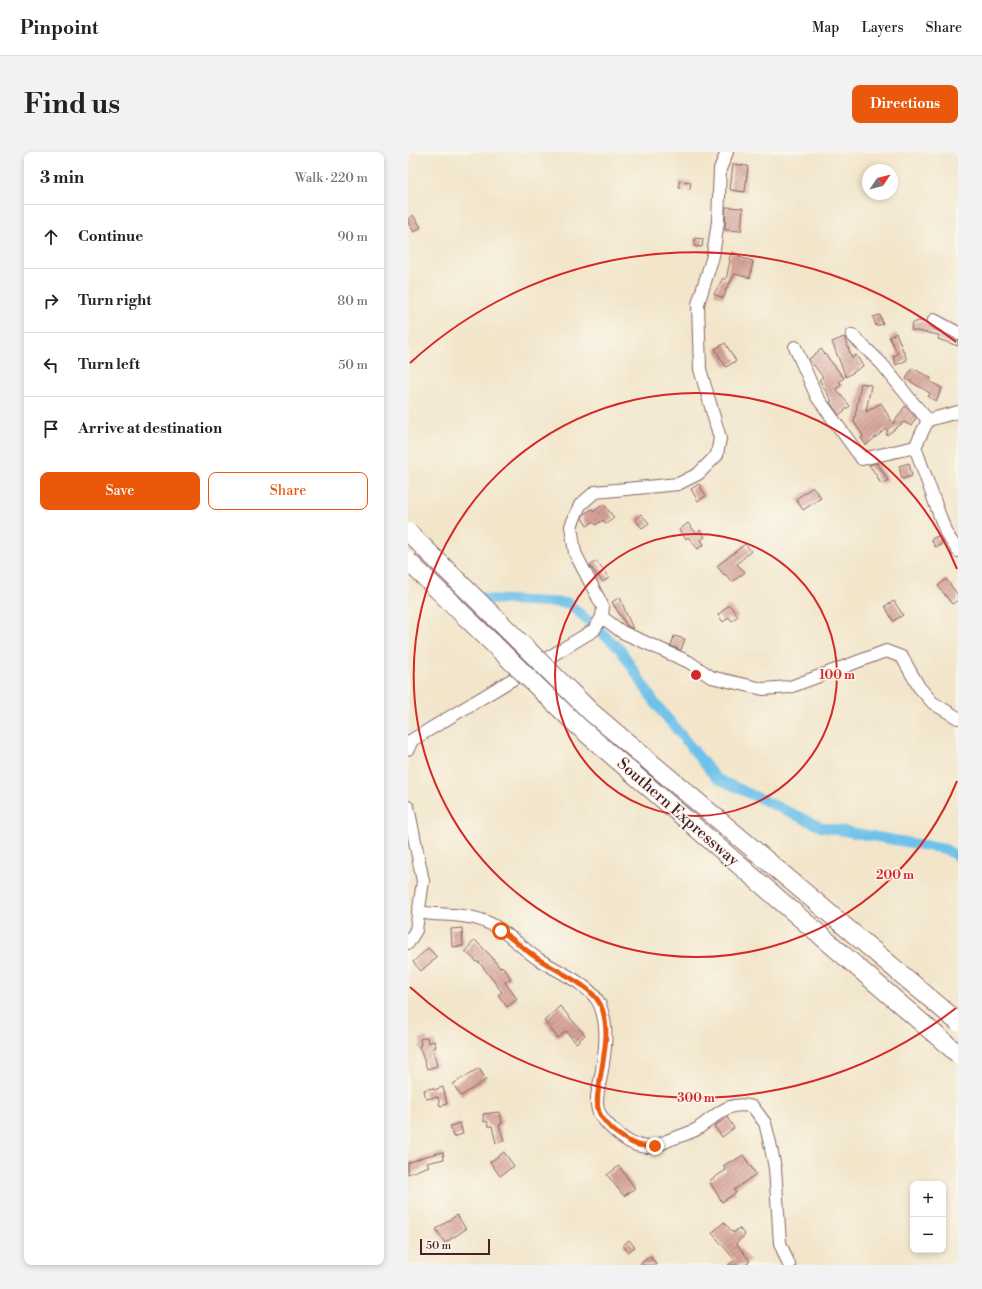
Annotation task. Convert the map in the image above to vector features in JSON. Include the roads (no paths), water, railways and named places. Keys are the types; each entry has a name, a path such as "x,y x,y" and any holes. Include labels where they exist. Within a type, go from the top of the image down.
{"highway":[{"name":"Southern Expressway","path":"408,532 591,712 958,1022"},
{"name":"Southern Expressway","path":"408,561 578,726 958,1054"}],"street":[{"path":"408,749 412,740 599,623 603,607 575,553 571,526 580,505 595,492 678,484 698,474 717,455 720,438 700,369 698,304 713,256 718,221 720,169 727,152"},
{"path":"934,320 958,333"},
{"path":"852,335 882,364 928,420"},
{"path":"795,347 816,397 862,459 915,447"},
{"path":"958,412 928,420 915,447 946,533 958,551"},
{"path":"599,623 689,662 711,677 763,689 790,687 886,651 902,657 919,687 933,703 958,718"},
{"path":"408,807 423,881 416,930 408,943"},
{"path":"418,912 432,915 465,916 491,923 538,959 576,982 594,995 600,1004 605,1021 606,1032 597,1104 599,1112 613,1131 633,1144 655,1146 696,1130 727,1107 738,1104 752,1106 765,1123 770,1143 775,1168 780,1243 788,1265"}],"waterway":[{"path":"477,594 485,599 568,603 620,649 655,703 716,778 821,827 945,849 958,857"}]}
